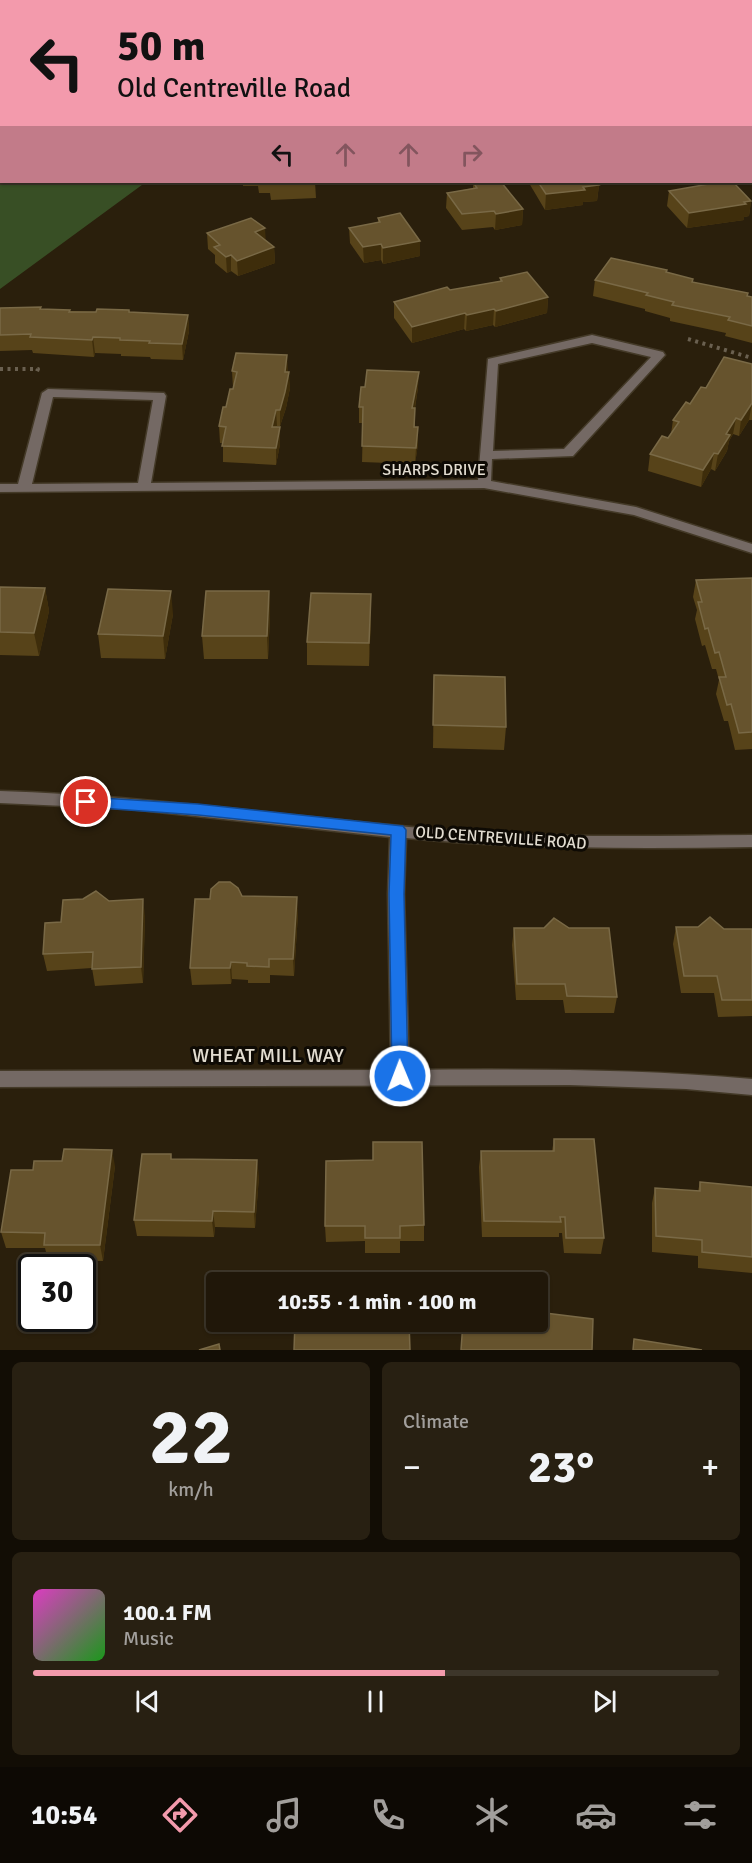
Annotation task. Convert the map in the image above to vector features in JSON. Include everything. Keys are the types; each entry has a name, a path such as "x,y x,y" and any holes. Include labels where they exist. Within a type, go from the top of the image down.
{"street":[{"path":"484,484 492,362 592,339 659,355 568,453 487,455"},
{"path":"24,488 48,393 160,396 144,487"},
{"name":"SHARPS DRIVE","path":"0,488 484,484 636,511 752,549"},
{"name":"OLD CENTREVILLE ROAD","path":"0,797 198,810 519,841 573,843 752,841"},
{"path":"398,830 396,894 400,1076"},
{"name":"WHEAT MILL WAY","path":"0,1079 582,1077 686,1081 752,1087"}],"path":[{"path":"688,339 752,358"},
{"path":"0,369 38,369 33,383 48,393"}],"green space":[{"path":"0,183 145,183 0,289"}],"building":[{"path":"474,183 502,183 523,209 496,214 494,211 462,214 447,193 477,188"},
{"path":"539,183 597,183 599,185 583,187 585,190 546,194"},
{"path":"714,183 734,183 751,201 744,202 746,204 689,213 669,191"},
{"path":"400,213 420,241 383,248 381,244 363,247 349,228 380,222 378,218"},
{"path":"251,218 265,228 255,232 274,247 237,261 231,255 226,257 214,247 220,245 207,233"},
{"path":"611,258 667,270 666,272 693,279 692,282 748,293 747,296 752,297 752,326 728,320 730,317 672,305 674,302 646,295 648,293 595,280"},
{"path":"527,272 548,297 496,311 494,309 467,315 465,313 412,327 394,302 447,287 450,290 502,281 500,278"},
{"path":"41,307 40,309 70,310 69,312 96,312 97,309 188,315 182,344 149,343 150,341 120,340 120,338 93,337 92,340 30,337 31,334 0,335 0,308"},
{"path":"236,353 287,355 285,372 289,372 285,392 280,410 276,410 272,427 280,427 276,448 222,446 226,427 219,426 223,407 226,407 237,372 232,371"},
{"path":"724,357 752,364 752,403 741,420 736,418 726,434 730,435 718,454 714,453 703,470 650,454 662,436 668,438 679,422 673,420 686,402 690,404 701,387 706,388"},
{"path":"367,370 419,372 412,408 415,408 414,427 418,427 416,448 362,446 363,407 359,407 361,387 365,387"},
{"path":"752,578 752,732 739,733 731,704 727,705 719,677 726,677 719,652 715,653 708,628 705,629 698,602 702,602 696,580"},
{"path":"0,587 45,588 34,633 0,632"},
{"path":"108,589 171,591 163,636 98,634"},
{"path":"206,591 269,591 267,636 202,636"},
{"path":"311,593 371,594 369,643 307,642"},
{"path":"434,675 505,677 506,727 433,725"},
{"path":"219,882 230,882 238,888 242,896 297,897 293,959 269,959 269,967 247,966 247,963 231,962 230,968 190,968 195,899 210,899 211,889"},
{"path":"96,891 109,901 143,899 141,967 92,969 93,952 43,954 45,923 61,922 63,900 83,899"},
{"path":"710,917 724,929 752,929 752,1000 722,1000 717,976 684,976 676,927 698,927"},
{"path":"554,918 569,928 609,928 617,997 567,996 565,984 517,984 514,928 544,928"},
{"path":"554,1139 594,1139 604,1238 566,1238 565,1217 560,1217 561,1222 484,1221 481,1151 554,1151"},
{"path":"373,1142 422,1142 424,1225 400,1226 400,1238 365,1238 365,1226 325,1226 326,1161 373,1160"},
{"path":"64,1149 112,1150 100,1245 44,1245 45,1233 1,1232 11,1170 33,1170 34,1161 62,1161"},
{"path":"142,1154 171,1154 171,1159 257,1160 254,1212 213,1211 212,1221 134,1220"},
{"path":"700,1182 752,1187 752,1257 702,1252 702,1240 656,1236 655,1188 700,1191"},
{"path":"548,1313 593,1319 592,1350 461,1350 462,1332 548,1332"},
{"path":"295,1332 409,1332 410,1350 294,1350"},
{"path":"634,1339 702,1350 633,1350"},
{"path":"219,1344 220,1350 199,1350"}],"route":[{"path":"86,802 198,810 398,830 396,894 400,1076"}]}
